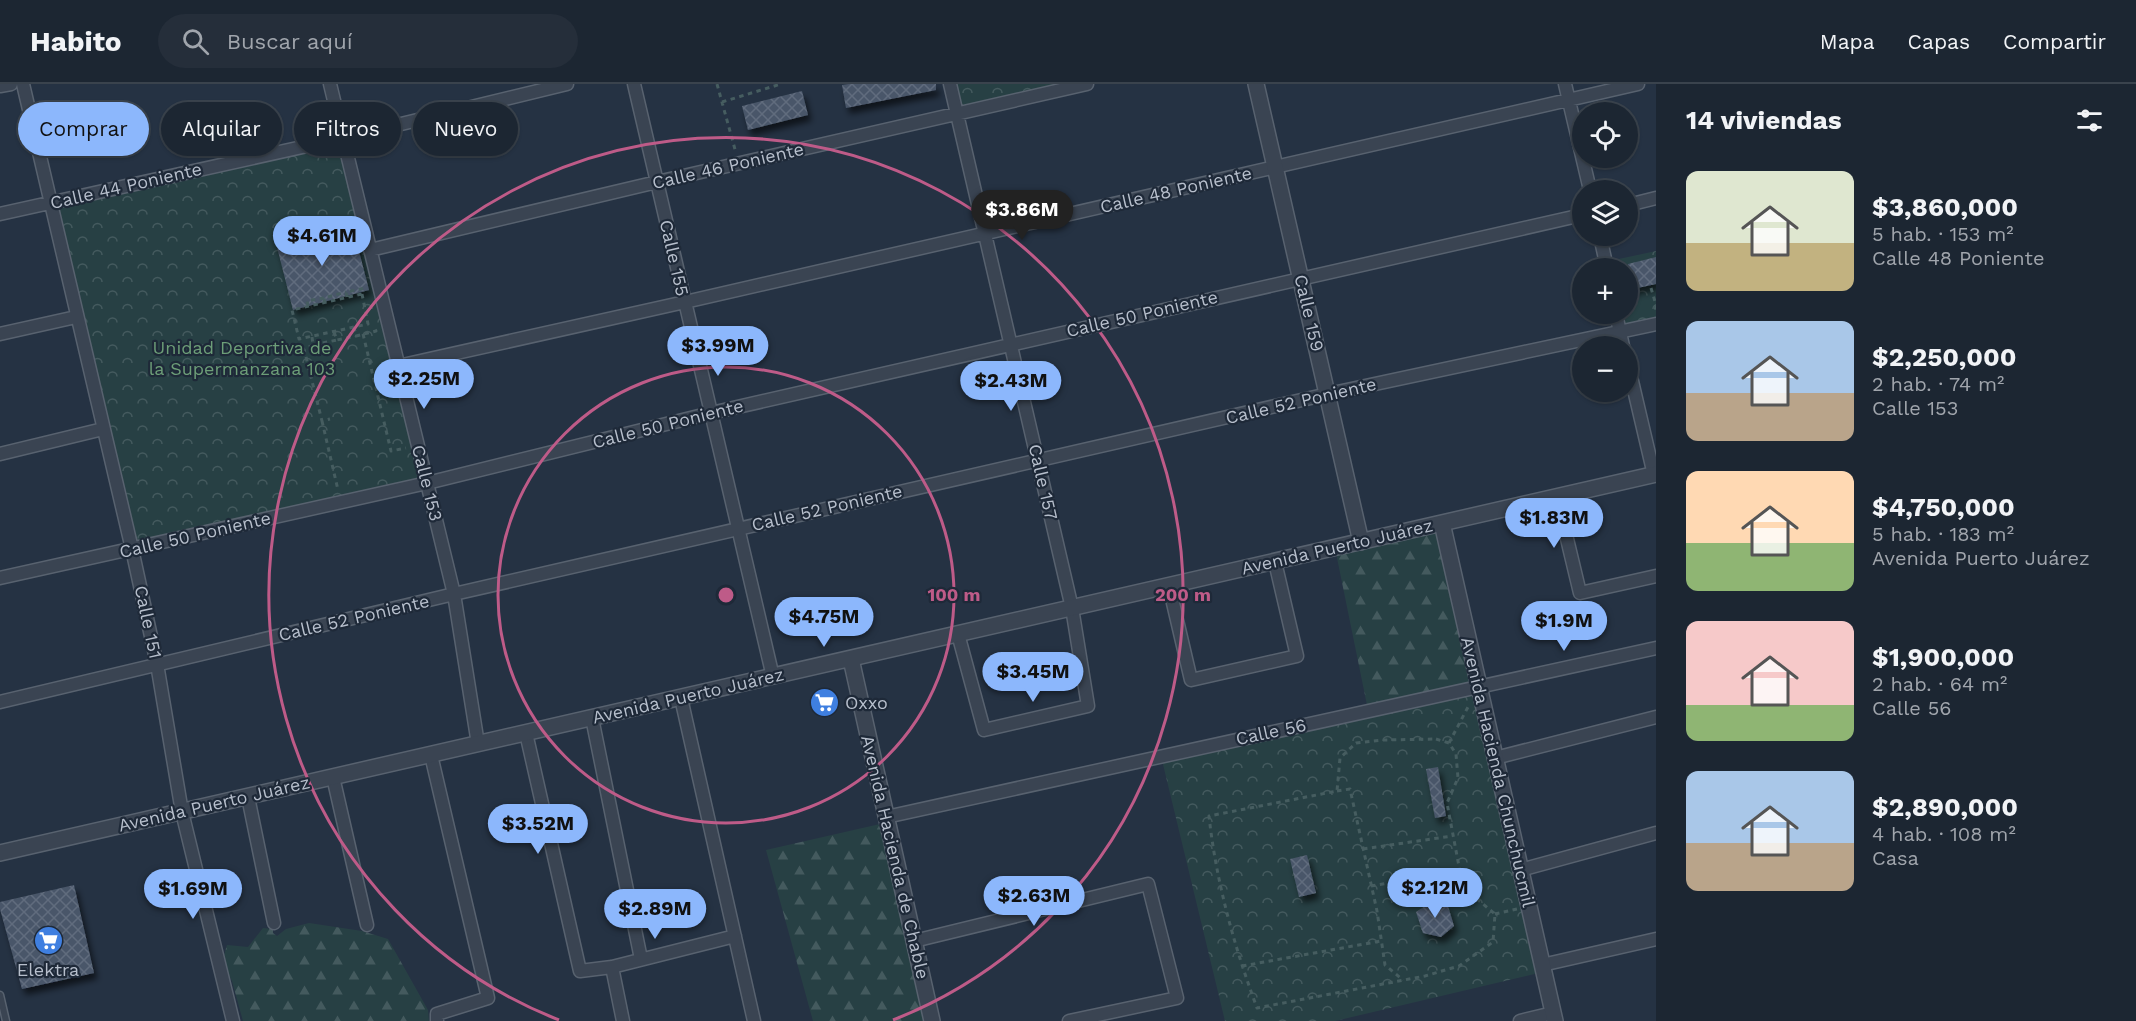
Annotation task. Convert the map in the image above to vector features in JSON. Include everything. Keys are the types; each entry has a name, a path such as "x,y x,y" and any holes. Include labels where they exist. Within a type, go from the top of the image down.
{"street":[{"path":"0,86 11,84"},
{"name":"Calle 151","path":"23,84 132,549 157,664 182,812 233,1021"},
{"name":"Calle 153","path":"330,84 334,102"},
{"name":"Calle 44 Poniente","path":"401,124 567,84"},
{"name":"Calle 155","path":"634,84 772,676"},
{"name":"Calle 157","path":"950,84 1072,608 1088,706 984,730 958,634"},
{"name":"Calle 46 Poniente","path":"370,250 1087,84"},
{"name":"Calle 159","path":"1256,84 1361,542"},
{"path":"1565,84 1588,180"},
{"name":"Calle 48 Poniente","path":"398,366 1638,84"},
{"name":"Calle 44 Poniente","path":"0,214 294,149"},
{"name":"Calle 153","path":"347,156 454,594 478,744"},
{"path":"1638,202 1656,198"},
{"name":"Calle 50 Poniente","path":"0,578 427,483 711,413 1572,218"},
{"path":"0,334 76,316"},
{"path":"1618,324 1621,336"},
{"name":"Calle 52 Poniente","path":"0,702 454,594 1038,460 1328,394 1653,325"},
{"path":"1637,402 1655,474"},
{"path":"0,453 103,429"},
{"name":"Avenida Puerto Juárez","path":"0,853 1655,474"},
{"path":"1557,497 1580,593 1656,576"},
{"name":"Avenida Hacienda Chunchucmil","path":"1442,523 1554,1017"},
{"path":"1169,586 1191,680 1297,656 1275,561"},
{"name":"Calle 56","path":"886,817 1656,648"},
{"name":"Avenida Hacienda de Chable","path":"851,659 932,1021"},
{"path":"681,698 754,1021"},
{"path":"1495,758 1656,717"},
{"path":"592,718 641,959"},
{"path":"526,733 580,971 612,967 735,936"},
{"path":"431,755 488,998 437,1014 437,1021"},
{"path":"333,777 367,925"},
{"path":"248,797 274,923"},
{"path":"1520,870 1656,833"},
{"path":"914,940 1148,884 1177,998 1069,1021"},
{"path":"1542,966 1656,939"},
{"path":"612,967 623,1021"},
{"path":"1520,1021 1554,1017"}],"lane":[{"path":"0,995 2,1012 6,1021"}],"path":[{"path":"717,84 739,163"},
{"path":"722,102 781,84"},
{"path":"308,306 307,301 366,288"},
{"path":"1651,288 1656,304 1653,325"},
{"path":"346,292 348,297"},
{"path":"362,294 368,324 299,339 292,310 325,303 362,294"},
{"path":"324,298 325,303"},
{"path":"340,502 304,349 376,331 374,321"},
{"path":"354,327 356,336"},
{"path":"334,332 337,340"},
{"path":"363,334 391,451"},
{"path":"312,337 313,345"},
{"path":"322,421 330,419"},
{"path":"1449,743 1479,686"},
{"path":"1337,791 1340,758 1356,743 1436,739 1449,743 1456,754 1458,778 1448,803 1459,871 1472,894 1495,914"},
{"path":"1403,980 1385,965 1350,789 1209,816 1213,849 1242,966 1257,1008 1403,980 1459,966 1493,942 1495,914"},
{"path":"1363,849 1452,836"},
{"path":"1371,886 1459,871"},
{"path":"1495,914 1529,906"},
{"path":"1242,966 1381,941"}],"green space":[{"path":"951,84 1083,84 958,112"},
{"name":"Unidad Deportiva de la Supermanzana 103","path":"294,151 294,156 344,156 422,481 134,545 55,205 273,156 282,156 282,154"},
{"path":"1656,251 1656,324 1620,333 1618,324 1638,324 1638,258 1624,258"},
{"path":"1442,523 1479,686 1368,710 1335,548"},
{"path":"1479,686 1543,972 1335,1021 1225,1021 1161,756"},
{"path":"880,824 925,1021 813,1021 766,850"},
{"path":"309,923 362,931 388,939 428,1010 429,1021 243,1021 232,981 226,969 224,955 227,945 248,947 263,928 273,929 273,933 277,936 286,929"}],"building":[{"path":"936,84 936,90 846,108 842,85"},
{"path":"802,91 808,115 748,130 742,106"},
{"path":"352,224 369,290 293,310 276,243"},
{"path":"1656,257 1656,284 1638,288 1638,262"},
{"path":"1438,767 1446,816 1435,818 1426,769"},
{"path":"1307,855 1316,893 1299,897 1290,859"},
{"name":"Elektra","path":"74,885 94,973 22,989 0,902"},
{"path":"1431,902 1448,906 1454,926 1441,937 1423,933 1416,912"}],"place":[{"name":"Oxxo","path":"824,703"},
{"name":"Elektra","path":"48,941"}]}
